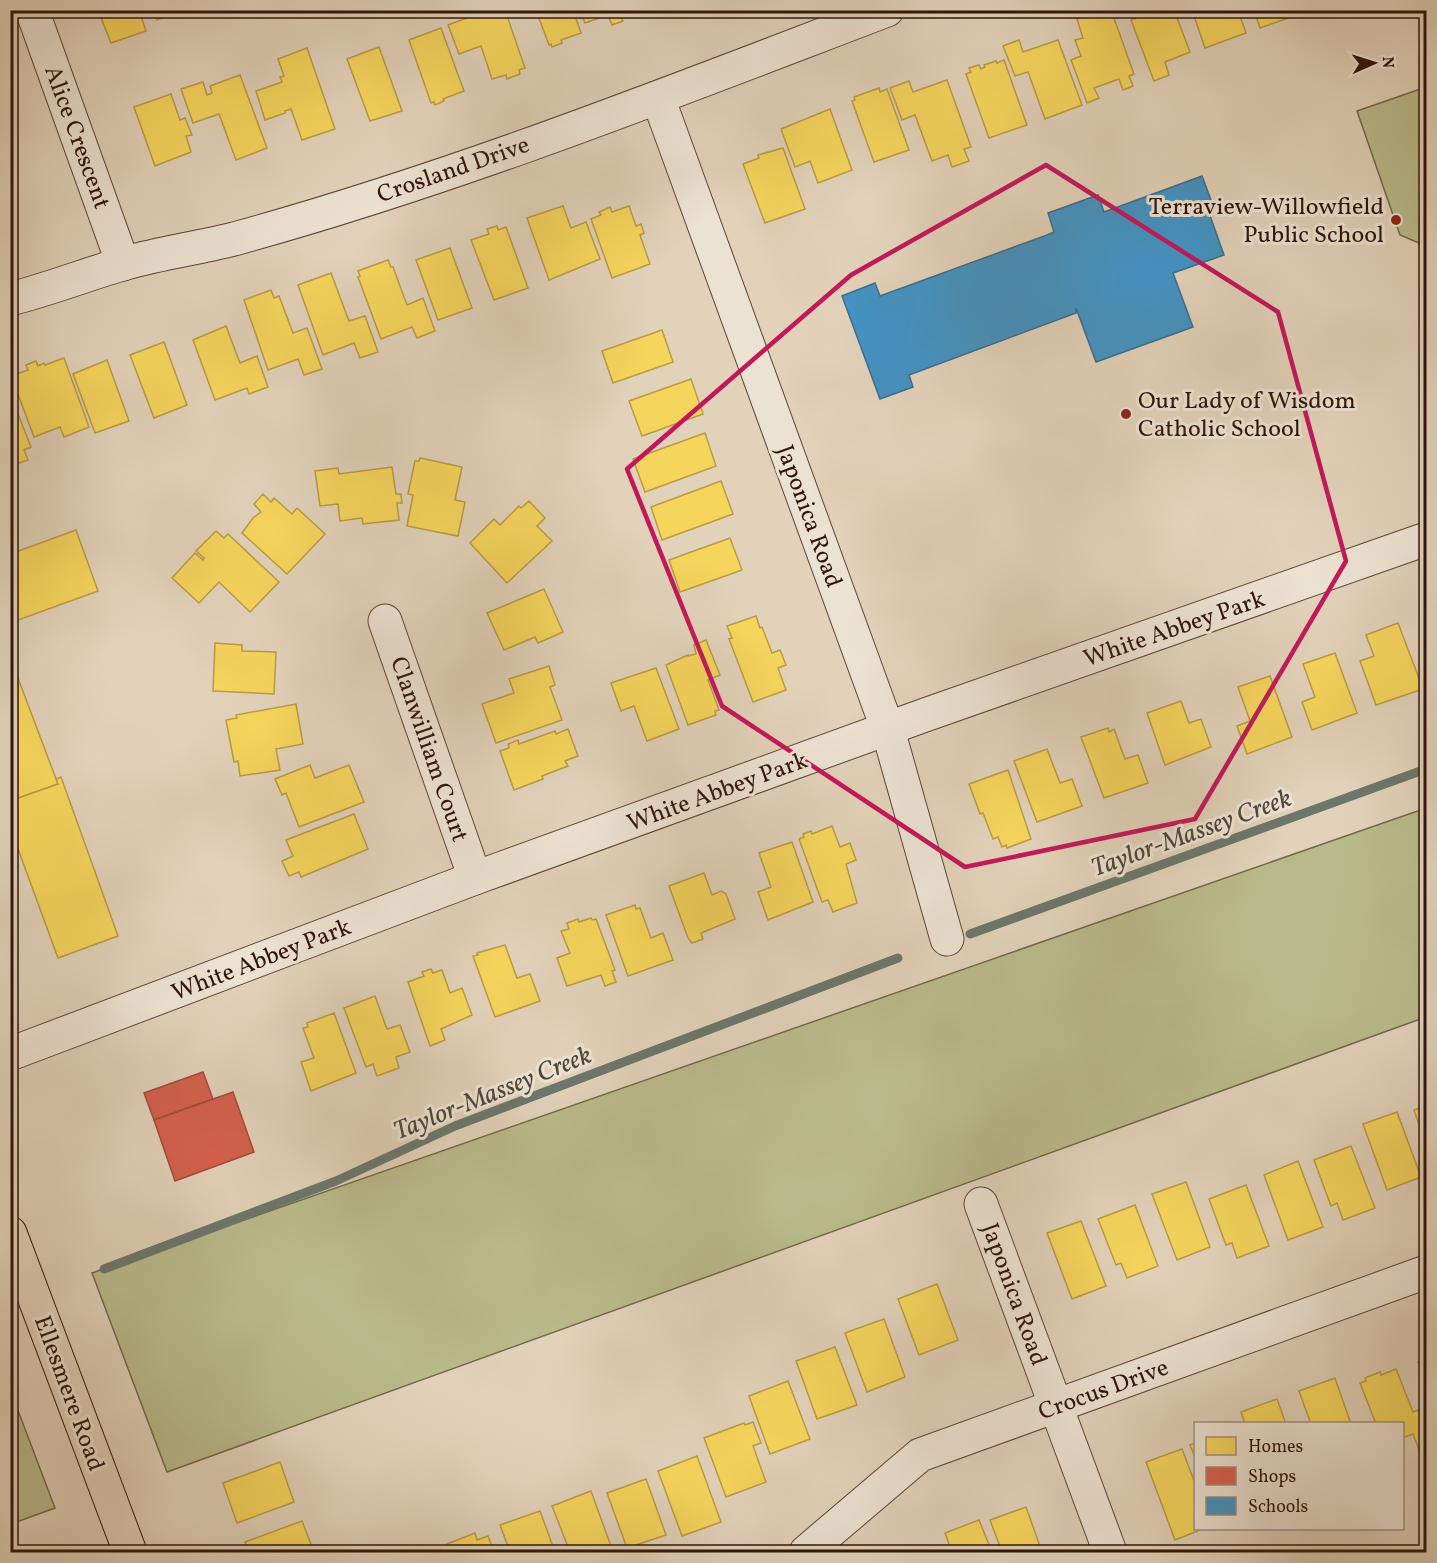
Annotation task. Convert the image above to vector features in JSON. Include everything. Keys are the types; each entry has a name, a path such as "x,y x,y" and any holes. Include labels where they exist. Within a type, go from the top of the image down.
{"main road":[{"name":"Ellesmere Road","path":"10,1233 130,1552"}],"street":[{"name":"Alice Crescent","path":"32,10 123,264"},
{"name":"Crosland Drive","path":"10,299 42,291 123,264 232,239 444,174 657,98 887,10"},
{"name":"Japonica Road","path":"657,98 888,730 948,939"},
{"name":"White Abbey Park","path":"10,1054 475,878 1426,539"},
{"name":"Clanwilliam Court","path":"385,621 475,878"},
{"name":"Japonica Road","path":"981,1204 1110,1552"},
{"name":"Crocus Drive","path":"806,1552 920,1455 965,1441 1055,1406 1426,1272"}],"highlighted area":[{"path":"1046,165 1278,312 1346,561 1195,819 965,867 722,706 627,469 851,275"}],"green space":[{"path":"1426,87 1426,246 1400,235 1357,111"},
{"path":"1426,808 1426,1017 167,1472 92,1273"},
{"path":"11,1392 55,1508 10,1524"}],"building: Homes":[{"path":"98,10 139,10 146,31 111,43"},
{"path":"153,10 172,10 174,13 157,20"},
{"path":"184,10 200,10 190,14"},
{"path":"488,10 505,10 525,68 519,70 520,74 507,79 506,75 492,79 481,46 459,54 448,25"},
{"path":"536,10 573,10 581,33 561,40 562,43 552,47 551,44 549,45"},
{"path":"580,10 600,10 602,17 585,23"},
{"path":"606,10 642,10 621,18 623,21 612,25"},
{"path":"1099,10 1111,10 1134,74 1129,76 1133,86 1123,90 1119,79 1094,88 1099,98 1087,103 1071,60 1081,56 1075,40 1083,38 1077,19"},
{"path":"1136,10 1174,10 1190,52 1165,62 1169,75 1154,81 1131,20 1139,17"},
{"path":"1192,10 1238,10 1246,33 1205,48"},
{"path":"1254,10 1302,10 1303,13 1260,28"},
{"path":"1321,10 1345,10 1323,18"},
{"path":"441,28 464,91 443,99 444,101 435,105 434,102 431,103 409,40"},
{"path":"1019,40 1023,52 1058,40 1082,105 1045,119 1028,72 1015,76 1003,46"},
{"path":"379,47 402,111 370,121 347,59"},
{"path":"307,48 335,129 302,140 291,109 265,120 256,91 282,82 280,77 284,76 278,59"},
{"path":"1004,60 1027,125 989,138 966,74 971,72 969,68 979,65 981,69 985,67 984,65"},
{"path":"240,75 267,148 236,160 219,114 193,123 181,89 203,82 207,95 212,93 210,86"},
{"path":"947,80 971,147 964,149 969,161 952,167 948,155 932,161 915,115 902,120 890,88 909,81 913,92"},
{"path":"879,88 880,92 887,89 909,150 874,162 852,101 855,100 854,97"},
{"path":"171,94 180,120 185,118 192,135 186,136 191,152 155,166 134,107"},
{"path":"830,109 852,170 818,183 810,161 795,167 781,129"},
{"path":"783,148 805,209 765,223 743,164 759,158 758,155"},
{"path":"10,161 16,173 10,179"},
{"path":"563,206 571,228 586,222 600,259 549,280 527,218"},
{"path":"629,206 636,226 641,224 644,233 640,235 650,264 612,278 591,219 601,215 599,212 610,207 612,212"},
{"path":"497,226 498,230 506,227 528,288 494,300 471,240 489,234 487,229"},
{"path":"450,248 472,308 438,320 416,260"},
{"path":"388,260 393,267 407,305 423,298 435,331 417,338 412,327 381,339 358,277 360,276 358,271"},
{"path":"331,273 349,321 365,316 378,352 360,358 354,343 323,355 298,285"},
{"path":"271,290 274,298 279,296 293,333 307,328 322,369 304,375 298,359 268,370 244,300"},
{"path":"226,326 240,363 257,356 268,387 249,394 247,388 215,400 193,340"},
{"path":"662,330 673,362 613,383 602,351"},
{"path":"164,342 187,405 154,418 130,355"},
{"path":"64,358 89,427 64,437 60,427 34,437 11,376 28,370 26,365 36,361 38,366"},
{"path":"107,360 129,421 95,433 73,374"},
{"path":"691,379 703,414 642,436 629,401"},
{"path":"10,394 17,413 10,415"},
{"path":"18,414 31,447 24,450 28,460 16,464 10,449 10,417"},
{"path":"705,433 716,466 645,492 633,459"},
{"path":"420,458 462,467 455,500 465,502 458,536 407,526 413,495 408,494 415,461 419,461"},
{"path":"392,467 396,494 401,494 402,503 397,503 399,520 363,524 362,518 340,521 338,504 320,506 315,471 338,468 339,474"},
{"path":"721,481 733,514 662,540 651,507"},
{"path":"263,494 271,502 274,498 292,514 297,508 325,534 287,574 242,533 253,518 261,512 254,504"},
{"path":"529,501 545,518 537,526 552,541 507,583 470,543 494,519 500,525 519,506 521,508"},
{"path":"76,530 98,591 10,623 10,554"},
{"path":"216,531 224,538 228,534 279,582 250,612 219,582 199,603 172,578 195,553 203,560 204,558 196,551"},
{"path":"730,538 742,570 680,592 669,560"},
{"path":"544,589 563,632 538,643 535,637 504,650 487,613"},
{"path":"756,616 772,653 780,650 786,665 778,668 786,690 753,702 729,639 732,638 727,626"},
{"path":"1398,623 1423,689 1376,705 1360,661 1374,656 1366,635"},
{"path":"1426,625 1426,660 1420,626"},
{"path":"706,640 720,675 708,680 719,710 715,711 716,715 688,725 666,665 688,655 696,654 694,645"},
{"path":"215,643 242,645 242,651 276,652 274,694 213,691"},
{"path":"1335,653 1357,713 1312,730 1302,702 1315,697 1303,664"},
{"path":"10,657 58,784 10,801"},
{"path":"549,666 555,685 550,687 562,720 496,743 482,704 514,693 509,679"},
{"path":"656,668 679,729 647,741 634,706 621,711 611,683"},
{"path":"1270,676 1292,737 1247,754 1237,726 1250,721 1238,687"},
{"path":"1181,701 1189,723 1201,719 1211,747 1165,765 1147,713"},
{"path":"296,704 303,744 276,749 280,770 240,776 238,761 234,762 226,720 237,718 236,715"},
{"path":"1108,728 1109,732 1114,729 1125,759 1138,755 1148,783 1104,798 1081,737"},
{"path":"568,729 578,756 565,761 568,766 514,790 500,751 509,748 508,744 518,740 519,744 555,731 556,734"},
{"path":"1047,749 1060,783 1072,779 1082,806 1037,822 1014,761"},
{"path":"310,765 315,778 349,765 364,802 299,827 286,793 282,795 275,779"},
{"path":"1008,770 1031,839 1007,848 1006,845 1002,847 998,837 993,839 983,813 980,814 969,784"},
{"path":"61,777 118,936 58,958 10,827 10,801 58,784 56,779"},
{"path":"354,814 368,849 301,877 299,872 289,876 282,861 293,856 286,840"},
{"path":"832,826 840,847 850,843 856,860 846,864 857,903 833,912 828,900 822,902 799,839 804,837 803,834 811,831 812,834"},
{"path":"792,842 813,902 768,920 758,892 771,887 759,853"},
{"path":"704,873 712,895 721,891 726,894 735,919 701,933 703,939 692,943 688,938 669,886"},
{"path":"635,905 636,909 640,908 651,938 663,933 673,960 628,976 606,915"},
{"path":"596,919 615,970 612,971 616,982 605,986 601,975 567,986 557,958 570,953 561,931 569,929 567,923"},
{"path":"505,945 517,978 530,974 540,1001 495,1017 473,956"},
{"path":"431,969 433,973 442,970 450,993 462,988 472,1015 441,1029 445,1040 430,1046 408,982 424,976 422,972"},
{"path":"375,996 387,1029 400,1025 410,1052 396,1057 399,1068 377,1076 373,1064 366,1067 344,1008"},
{"path":"334,1013 356,1073 311,1091 301,1062 314,1058 303,1028 308,1027 307,1023"},
{"path":"1426,1106 1426,1145 1414,1110"},
{"path":"1397,1112 1421,1177 1387,1190 1363,1124"},
{"path":"1351,1146 1375,1208 1343,1220 1337,1203 1331,1206 1314,1160"},
{"path":"1298,1161 1323,1227 1288,1240 1264,1175"},
{"path":"1186,1182 1210,1247 1177,1260 1152,1194"},
{"path":"1246,1185 1269,1246 1237,1258 1232,1243 1226,1245 1209,1199"},
{"path":"1135,1205 1158,1266 1127,1278 1121,1263 1116,1265 1098,1219"},
{"path":"1081,1221 1106,1286 1072,1299 1047,1233"},
{"path":"937,1284 958,1340 919,1355 898,1299"},
{"path":"884,1319 905,1377 867,1392 845,1333"},
{"path":"835,1347 857,1405 817,1419 796,1361"},
{"path":"1426,1358 1426,1385 1418,1362"},
{"path":"1396,1369 1413,1412 1426,1407 1426,1468 1413,1434 1404,1437 1404,1422 1375,1422 1360,1383 1366,1381 1365,1378 1380,1372 1381,1375"},
{"path":"1335,1378 1350,1422 1310,1422 1299,1391"},
{"path":"788,1381 810,1439 770,1454 749,1396"},
{"path":"1277,1399 1285,1422 1244,1422 1241,1412"},
{"path":"753,1422 761,1443 753,1446 766,1482 726,1497 704,1438 744,1423 745,1425"},
{"path":"1194,1444 1194,1455 1190,1445"},
{"path":"1182,1449 1194,1481 1194,1530 1200,1530 1175,1540 1146,1462"},
{"path":"697,1456 721,1522 682,1536 658,1471"},
{"path":"280,1462 294,1502 237,1523 223,1483"},
{"path":"646,1479 666,1535 627,1548 607,1493"},
{"path":"591,1491 612,1549 603,1552 570,1552 552,1506"},
{"path":"1026,1507 1042,1552 1002,1552 990,1520"},
{"path":"540,1511 555,1552 510,1552 500,1525"},
{"path":"979,1520 992,1552 952,1552 945,1533"},
{"path":"302,1521 314,1552 249,1552 245,1542"},
{"path":"475,1533 477,1540 488,1536 494,1552 450,1552 447,1544"}],"building: Shops":[{"path":"203,1072 213,1099 154,1120 144,1093"},
{"path":"233,1092 254,1152 175,1181 154,1120"}],"building: Schools":[{"path":"1202,176 1214,208 1208,210 1224,255 1173,273 1193,327 1096,362 1076,308 1076,313 909,375 913,387 880,399 842,296 875,283 880,296 1047,235 1054,232 1048,213 1098,195 1104,212"}],"waterway":[{"name":"Taylor-Massey Creek","path":"970,934 1426,769"},
{"name":"Taylor-Massey Creek","path":"104,1269 336,1181 455,1126 898,958"},
{"name":"Taylor-Massey Creek","path":"10,1397 14,1391"}],"place":[{"name":"Terraview-Willowfield Public School","path":"1396,220"},
{"name":"Our Lady of Wisdom Catholic School","path":"1126,414"}]}
